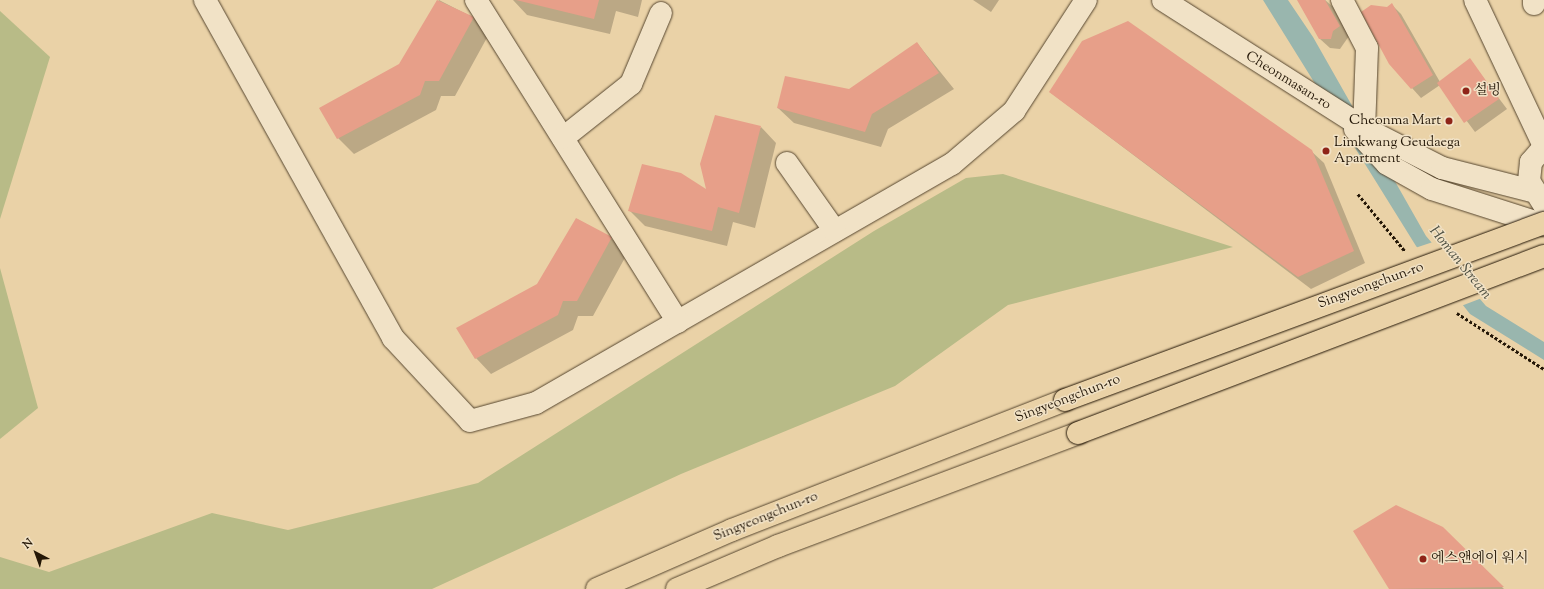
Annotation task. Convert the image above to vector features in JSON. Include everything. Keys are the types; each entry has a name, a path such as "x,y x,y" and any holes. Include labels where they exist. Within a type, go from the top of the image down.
{"highway":[{"name":"Singyeongchun-ro","path":"597,589 740,527 1065,400 1544,224"},
{"path":"677,589 778,546 1544,256"}],"street":[{"path":"206,0 393,338 470,422 536,403 952,164 1014,111 1086,0"},
{"path":"476,0 678,322"},
{"name":"Cheonmasan-ro","path":"1163,0 1364,128 1442,168 1538,198"},
{"path":"1342,0 1367,48 1364,128"},
{"path":"1475,0 1544,146 1531,162 1529,182 1538,198"},
{"path":"563,138 631,84 661,13"},
{"path":"1340,113 1387,164 1406,175 1432,189 1544,224"},
{"path":"788,163 835,231"}],"green space":[{"path":"0,11 50,57 0,219"},
{"path":"1003,174 1233,247 1008,305 895,386 681,474 432,589 0,589 0,557 49,572 212,513 288,530 478,483 874,231 966,178"},
{"path":"0,268 38,408 0,439"}],"water":[{"path":"1263,0 1288,0 1313,37 1426,236 1486,306 1544,342 1544,360 1470,314 1416,246"}],"pier":[{"path":"1433,242 1482,298 1461,306 1415,248"}],"building":[{"path":"437,0 474,17 439,81 425,81 420,95 337,139 319,108 399,64"},
{"path":"516,0 599,0 594,19"},
{"path":"1297,0 1325,0 1340,26 1333,31 1331,39 1319,39"},
{"path":"1392,3 1433,75 1411,89 1389,64 1361,12 1371,5 1387,7"},
{"path":"1128,21 1312,150 1354,251 1298,277 1049,92 1082,41"},
{"path":"917,42 939,73 872,114 865,132 777,108 785,76 849,89"},
{"path":"1470,58 1499,99 1464,123 1437,83"},
{"path":"715,115 761,126 739,213 718,207 712,231 628,211 642,164 681,173 706,189 700,164"},
{"path":"576,218 612,237 577,301 563,301 558,315 475,359 456,328 537,284"},
{"name":"에스앤에이 워시","path":"1396,505 1443,527 1504,587 1389,589 1353,531"}],"place":[{"name":"설빙","path":"1466,91"},
{"name":"Cheonma Mart","path":"1449,121"},
{"name":"Limkwang Geudaega Apartment","path":"1326,151"},
{"name":"에스앤에이 워시","path":"1423,559"}],"water label":[{"name":"Homan Stream","path":"1460,263"}]}
